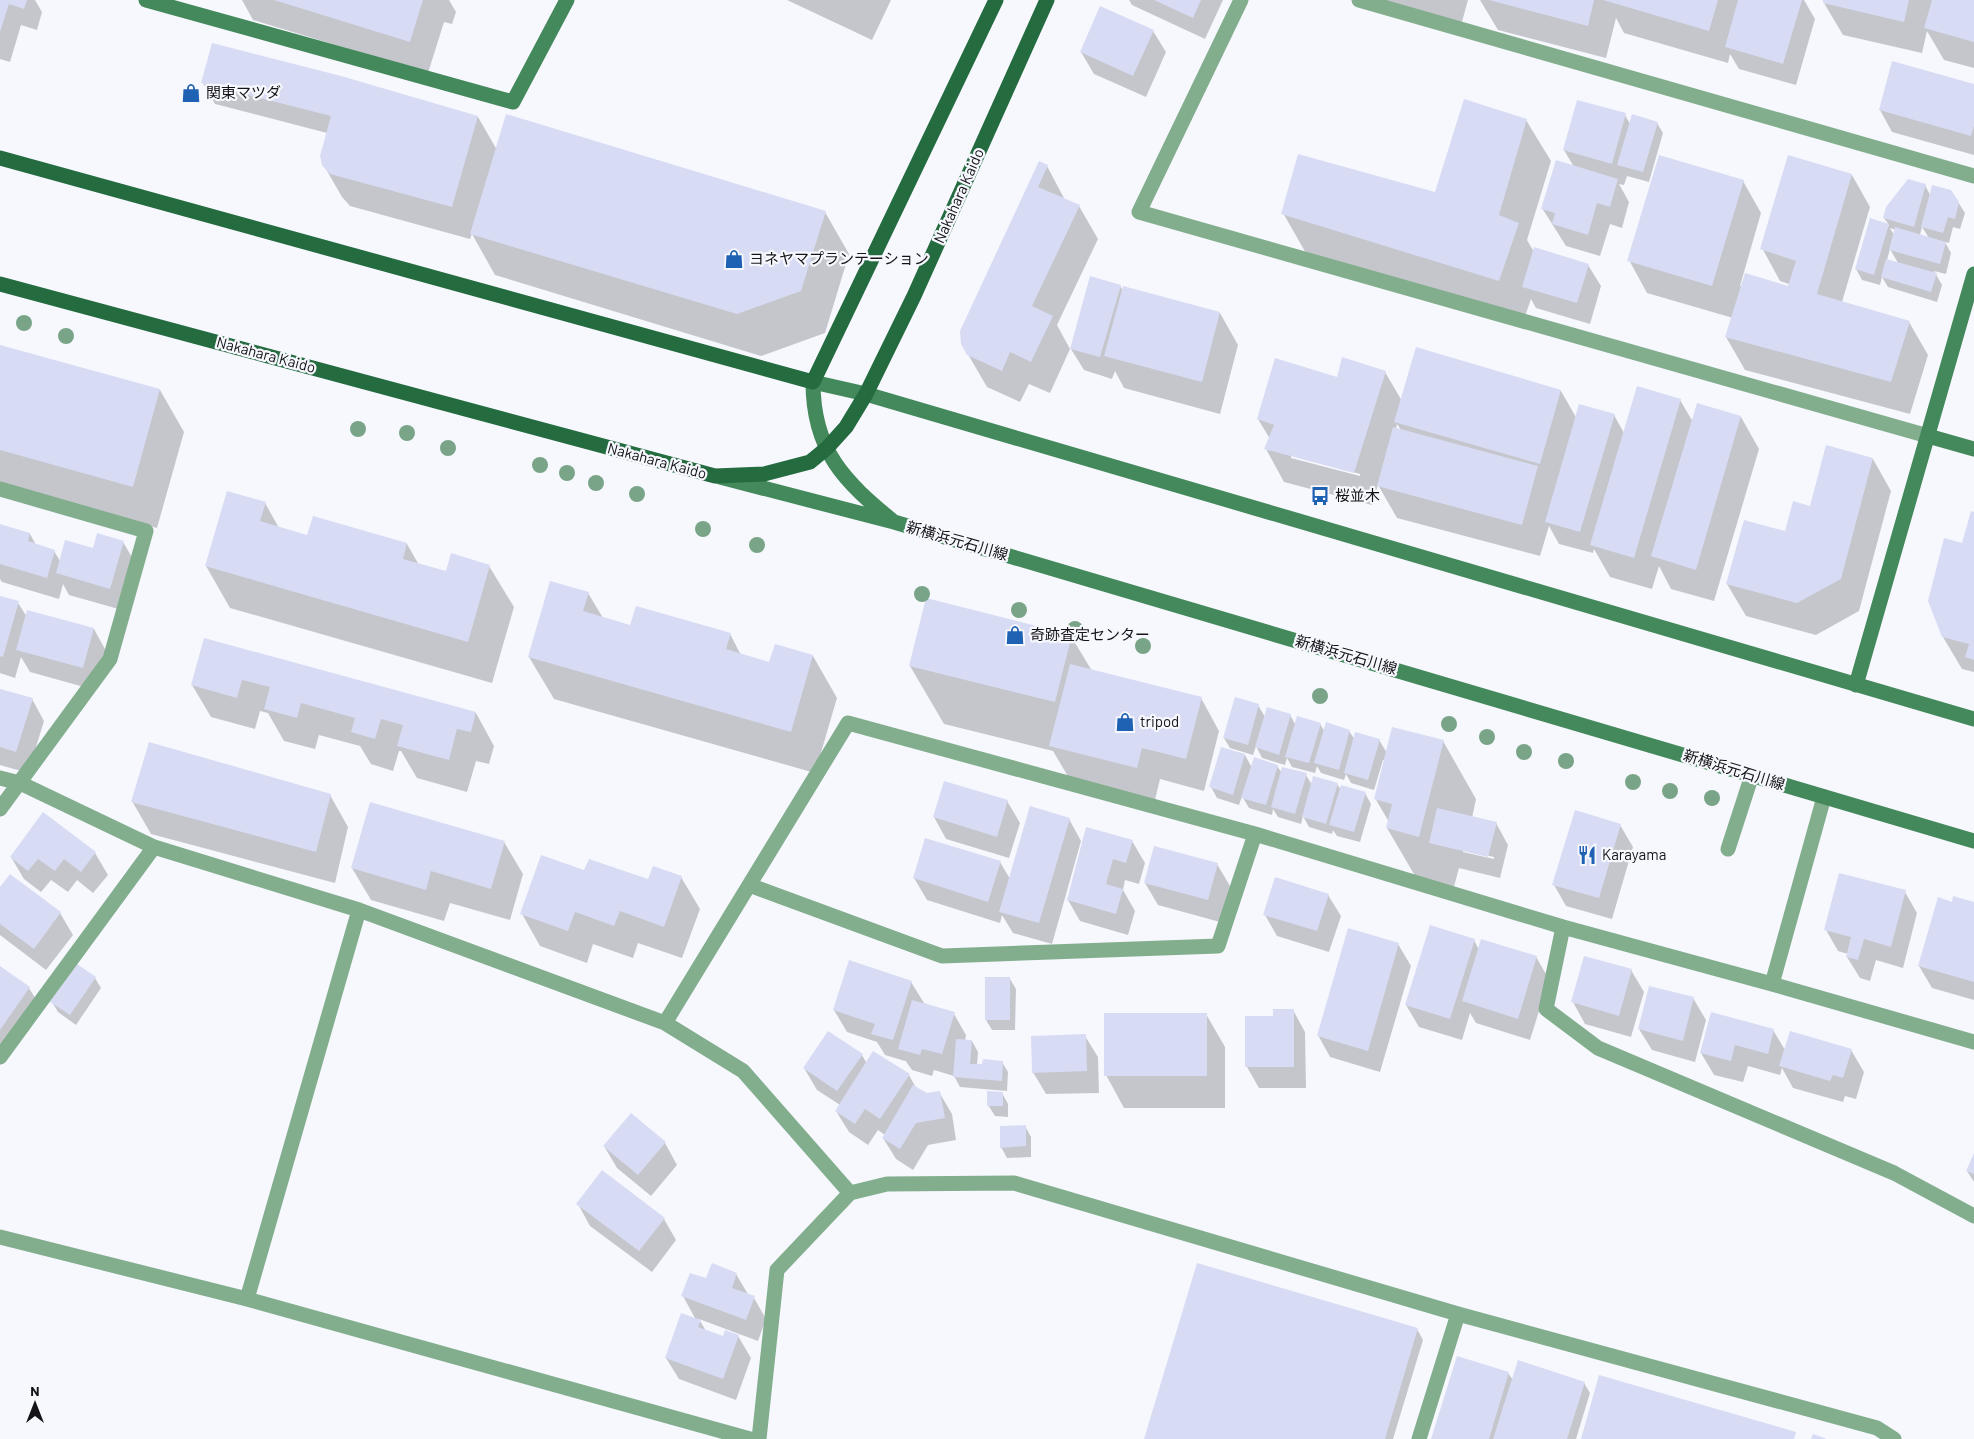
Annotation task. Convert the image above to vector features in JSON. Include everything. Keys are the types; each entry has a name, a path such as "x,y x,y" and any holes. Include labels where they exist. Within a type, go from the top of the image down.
{"main road":[{"path":"0,158 813,382 996,0"},
{"name":"Nakahara Kaido","path":"0,284 715,476 764,474 810,462 827,448 846,427 866,394 914,296 1048,0"}],"street":[{"path":"146,0 513,102 567,0"},
{"path":"1241,0 1139,212 1974,449"},
{"path":"1359,0 1974,176"},
{"path":"1856,685 1974,274"},
{"path":"894,522 864,497 841,473 818,431 813,382 866,394 1974,720"},
{"name":"新横浜元石川線","path":"715,476 894,522 1974,841"},
{"path":"0,489 146,531 110,659 0,809"},
{"path":"665,1023 848,723 1255,834 1563,927 1974,1042"},
{"path":"1728,849 1752,775"},
{"path":"0,778 20,783 154,847 359,910 665,1023 743,1071 850,1193"},
{"path":"1772,984 1824,797"},
{"path":"750,885 942,956 1218,946 1255,834"},
{"path":"0,1057 154,847"},
{"path":"247,1299 359,910"},
{"path":"1563,927 1546,1009 1598,1048 1894,1173 1974,1216"},
{"path":"760,1439 777,1270 850,1193 887,1184 1014,1183 1458,1314 1877,1428 1894,1439"},
{"path":"0,1237 247,1299 750,1439"},
{"path":"1419,1439 1458,1314"}],"building":[{"path":"0,0 27,0 24,9 9,4 0,32"},
{"path":"274,0 423,0 410,42"},
{"path":"1154,0 1201,0 1193,18"},
{"path":"1489,0 1594,0 1588,26"},
{"path":"1603,0 1718,0 1709,31"},
{"path":"1738,0 1802,0 1783,64 1725,47"},
{"path":"1823,0 1909,0 1904,22 1823,3"},
{"path":"1932,0 1974,0 1974,42 1924,28"},
{"path":"1100,6 1154,30 1133,76 1080,52"},
{"path":"212,43 341,76 478,116 452,207 330,174 322,165 320,156 331,116 201,83"},
{"path":"1892,61 1974,84 1974,126 1971,136 1879,110"},
{"path":"1464,99 1527,119 1499,215 1519,223 1499,281 1281,214 1298,154 1435,192"},
{"path":"1577,100 1626,113 1612,164 1563,150"},
{"path":"506,114 826,211 801,291 737,314 470,234"},
{"path":"1632,114 1658,122 1643,172 1617,165"},
{"path":"1659,155 1744,180 1712,286 1627,261"},
{"path":"1788,155 1852,174 1817,294 1910,321 1891,382 1725,337 1745,273 1788,286 1796,261 1760,249"},
{"path":"1556,160 1618,179 1610,207 1597,203 1588,235 1552,224 1555,213 1541,209"},
{"path":"1039,161 1048,165 1038,187 1080,205 1032,306 1053,316 1031,362 1010,352 1002,371 967,355 961,344 960,331"},
{"path":"1908,179 1926,184 1914,227 1883,218 1886,207"},
{"path":"1932,185 1951,190 1959,202 1955,219 1948,217 1943,233 1921,227"},
{"path":"1870,218 1889,224 1874,275 1855,269"},
{"path":"1895,227 1946,242 1940,264 1889,250"},
{"path":"1534,247 1589,264 1577,303 1522,287"},
{"path":"1886,259 1937,273 1931,292 1881,277"},
{"path":"1090,276 1121,285 1100,357 1070,349"},
{"path":"1123,286 1220,312 1202,382 1104,356"},
{"path":"0,345 160,389 133,487 0,450"},
{"path":"1416,347 1561,390 1540,464 1394,422"},
{"path":"1342,357 1386,371 1354,473 1264,449 1274,425 1257,419 1275,358 1337,377"},
{"path":"1637,386 1681,399 1634,558 1590,545"},
{"path":"1697,403 1741,416 1696,570 1651,556"},
{"path":"1579,404 1615,414 1580,532 1545,522"},
{"path":"1393,427 1538,466 1522,525 1377,486"},
{"path":"1826,445 1873,458 1841,579 1797,603 1726,584 1744,520 1785,531 1793,501 1810,506"},
{"path":"227,491 266,502 260,521 307,535 313,516 407,543 403,559 446,571 451,553 490,565 468,642 205,566"},
{"path":"1971,511 1974,512 1974,660 1965,657 1969,644 1942,637 1928,601 1944,538 1962,543"},
{"path":"0,524 30,533 28,541 55,550 47,578 0,564"},
{"path":"97,533 124,541 110,589 56,573 65,540 93,548"},
{"path":"550,581 589,592 583,611 630,625 636,606 731,633 726,649 769,662 775,644 813,655 791,732 528,657"},
{"path":"0,596 19,601 3,657 0,656"},
{"path":"926,598 1072,635 1055,702 909,666"},
{"path":"27,610 94,628 83,668 16,650"},
{"path":"204,638 476,712 471,732 457,729 449,760 397,746 403,725 381,719 375,739 351,732 355,718 301,703 297,718 264,709 270,687 242,680 237,698 191,685"},
{"name":"tripod","path":"1070,664 1202,697 1186,759 1142,748 1137,768 1049,746"},
{"path":"0,689 33,698 16,752 0,747"},
{"path":"1235,697 1259,704 1248,745 1223,738"},
{"path":"1267,707 1291,714 1279,755 1255,747"},
{"path":"1297,716 1321,723 1309,763 1285,757"},
{"path":"1326,722 1350,730 1339,770 1314,763"},
{"path":"1392,727 1444,740 1419,837 1386,828 1392,804 1374,799"},
{"path":"1355,732 1380,739 1368,780 1344,773"},
{"path":"149,742 331,794 316,852 131,802"},
{"path":"1221,747 1245,754 1233,795 1209,787"},
{"path":"1254,757 1278,765 1266,805 1241,798"},
{"path":"1282,767 1307,773 1295,814 1271,807"},
{"path":"1313,776 1338,783 1326,824 1302,817"},
{"path":"944,781 1008,800 997,837 933,817"},
{"path":"1341,785 1366,792 1354,832 1329,825"},
{"path":"370,802 505,841 491,889 431,871 426,890 351,868"},
{"path":"1030,806 1070,818 1039,923 999,912"},
{"path":"1437,808 1497,822 1488,857 1429,843"},
{"name":"Karayama","path":"1575,810 1621,824 1599,898 1552,885"},
{"path":"43,812 96,852 81,872 64,859 55,871 38,859 28,871 10,857"},
{"path":"1086,827 1133,840 1126,863 1113,859 1106,884 1123,889 1116,914 1067,900"},
{"path":"925,838 1001,861 988,902 913,878"},
{"path":"1154,846 1218,863 1208,900 1144,883"},
{"path":"541,855 584,870 589,859 648,879 653,866 682,876 664,927 620,911 614,926 575,912 568,931 520,914"},
{"path":"1839,873 1906,890 1891,947 1864,939 1858,960 1846,957 1851,937 1824,930"},
{"path":"10,874 61,912 34,949 0,924 0,887"},
{"path":"1275,877 1329,894 1317,931 1263,915"},
{"path":"1953,896 1974,902 1974,982 1918,966 1938,897 1952,902"},
{"path":"1430,925 1475,939 1450,1019 1405,1005"},
{"path":"1348,928 1399,943 1368,1051 1317,1036"},
{"path":"1481,939 1537,956 1518,1019 1462,1001"},
{"path":"1584,956 1632,969 1619,1016 1571,1002"},
{"path":"849,960 912,981 893,1040 871,1034 875,1024 833,1010"},
{"path":"77,964 96,977 70,1015 50,1002"},
{"path":"0,966 30,987 0,1030"},
{"path":"985,977 1010,977 1010,1020 985,1020"},
{"path":"1649,986 1694,997 1683,1041 1638,1029"},
{"path":"912,1000 955,1012 942,1054 922,1049 920,1055 898,1049"},
{"path":"1273,1009 1294,1009 1294,1067 1245,1067 1245,1016 1273,1016"},
{"path":"1711,1012 1774,1029 1768,1054 1735,1045 1731,1061 1700,1053"},
{"path":"1104,1013 1207,1013 1207,1076 1104,1076"},
{"path":"828,1031 863,1054 837,1091 803,1068"},
{"path":"1790,1031 1852,1049 1843,1078 1833,1075 1830,1081 1779,1066"},
{"path":"1086,1034 1087,1071 1032,1073 1031,1036"},
{"path":"956,1039 972,1040 970,1064 982,1064 983,1059 1003,1061 1002,1081 953,1077"},
{"path":"873,1051 910,1074 880,1119 865,1109 855,1124 835,1111"},
{"path":"913,1085 927,1093 940,1091 945,1118 916,1123 900,1149 882,1138"},
{"path":"987,1091 1003,1092 1003,1106 987,1106"},
{"path":"631,1113 666,1142 638,1175 603,1146"},
{"path":"1026,1125 1026,1146 1000,1148 1000,1126"},
{"path":"1974,1153 1974,1174 1966,1171"},
{"path":"602,1170 665,1218 639,1251 576,1204"},
{"path":"712,1263 737,1273 732,1288 755,1296 746,1320 681,1296 690,1273 706,1278"},
{"path":"1197,1263 1418,1328 1385,1439 1144,1439"},
{"path":"681,1313 701,1320 698,1327 723,1336 725,1330 739,1335 723,1379 665,1358"},
{"path":"1457,1356 1509,1372 1489,1439 1431,1439"},
{"path":"1518,1360 1585,1382 1567,1439 1493,1439"},
{"path":"1599,1375 1796,1432 1794,1439 1581,1439"},
{"path":"1813,1434 1827,1439 1811,1439"}],"place":[{"name":"関東マツダ","path":"191,93"},
{"name":"ヨネヤマプランテーション","path":"734,259"},
{"name":"桜並木","path":"1320,496"},
{"name":"奇跡査定センター","path":"1015,635"},
{"name":"tripod","path":"1125,722"},
{"name":"Karayama","path":"1587,855"}]}
